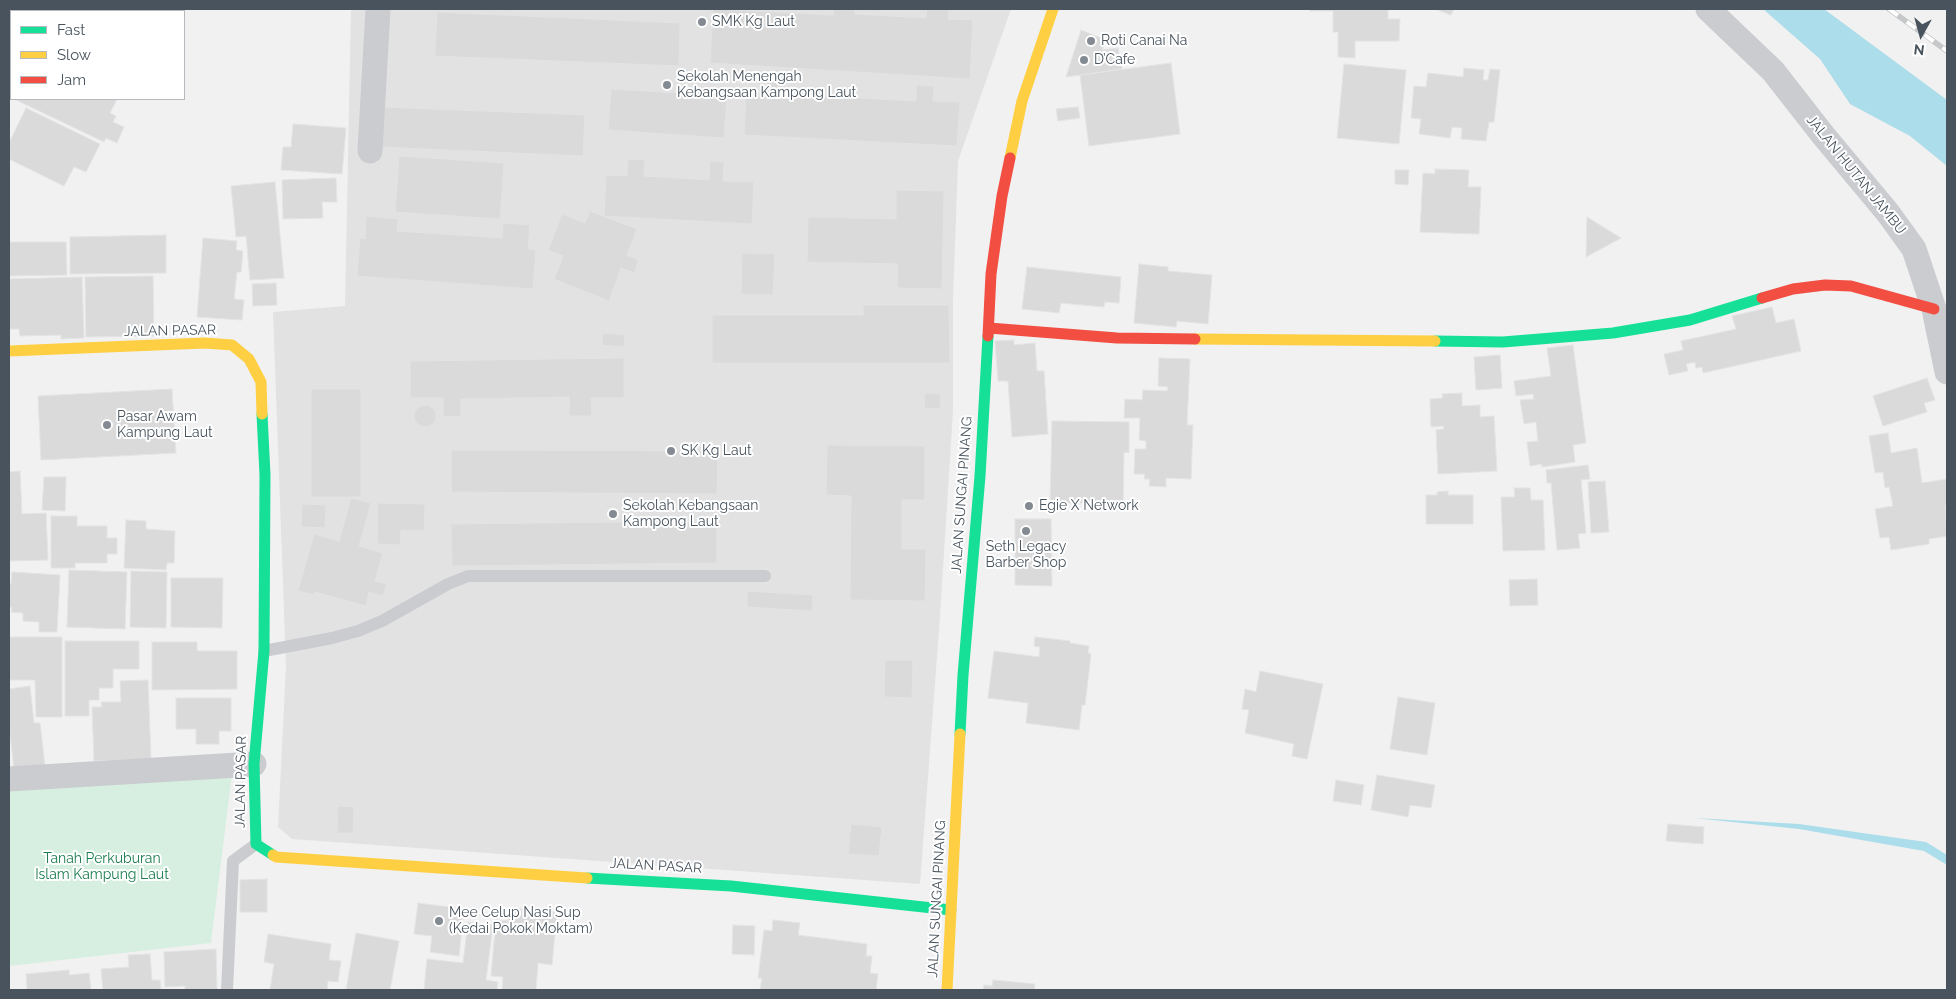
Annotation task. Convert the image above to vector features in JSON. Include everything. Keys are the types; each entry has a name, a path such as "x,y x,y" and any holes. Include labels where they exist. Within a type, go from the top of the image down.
{"street":[{"path":"370,151 378,9"},
{"name":"JALAN SUNGAI PINANG","path":"947,990 963,675 980,476 991,274 1002,196 1022,101 1053,9"},
{"name":"JALAN HUTAN JAMBU","path":"1708,9 1773,71 1888,213 1914,249 1934,309 1947,372"},
{"path":"989,328 1117,338 1503,342 1613,333 1690,320 1793,289 1825,285 1850,286 1934,309"},
{"name":"JALAN PASAR","path":"9,352 205,342 232,345 249,359 261,382 265,475 264,651 254,764 256,844 276,857 478,872 731,886 951,910"},
{"path":"9,779 254,764"}],"lane":[{"path":"264,651 332,638 358,630 382,621 448,584 468,576 765,576"},
{"path":"227,990 233,861 256,844"}],"shaded area":[{"name":"Sekolah Kebangsaan Kampong Laut","path":"351,9 1011,9 958,161 953,301 953,411 920,884 292,839 278,827 286,666 273,312 345,306"}],"green space":[{"name":"Tanah Perkuburan Islam Kampung Laut","path":"232,774 211,943 9,966 9,784"}],"water":[{"path":"1763,9 1824,9 1947,100 1947,166 1910,136 1850,104 1820,59"},
{"path":"1694,818 1799,824 1926,842 1947,855 1947,865 1924,851 1799,829"}],"building":[{"path":"9,9 42,9 10,10 9,16"},
{"path":"713,9 833,15 834,9 855,9 855,14 926,18 927,9 949,9 948,19 973,20 970,79 710,63"},
{"path":"1310,9 1388,9 1388,19 1400,19 1399,41 1355,41 1355,58 1338,57 1338,32 1333,32 1333,11 1310,11"},
{"path":"1435,9 1454,9 1451,15"},
{"path":"437,12 680,23 679,66 435,56"},
{"path":"1081,30 1106,40 1102,50 1118,48 1122,69 1066,77"},
{"path":"1171,63 1180,134 1089,146 1080,75"},
{"path":"1344,64 1406,70 1399,144 1337,138"},
{"path":"1464,68 1484,70 1483,80 1488,80 1490,69 1500,70 1494,122 1489,122 1486,141 1461,139 1462,128 1452,127 1450,138 1419,134 1421,119 1411,118 1414,86 1426,87 1428,73 1463,77"},
{"path":"768,76 784,77 783,94 916,101 916,85 934,86 933,101 960,102 957,146 744,135 746,92 767,93"},
{"path":"611,89 727,96 724,138 608,130"},
{"path":"16,100 116,100 110,113 116,116 113,122 124,127 117,143 106,138 104,142"},
{"path":"382,107 585,115 583,156 380,147"},
{"path":"1078,107 1080,118 1058,121 1056,109"},
{"path":"26,108 100,144 86,172 74,167 64,186 9,159 9,143"},
{"path":"293,124 346,128 342,174 281,170 283,147 291,147"},
{"path":"399,156 504,163 500,219 395,212"},
{"path":"628,159 645,160 644,176 709,180 710,161 724,162 723,181 754,182 752,224 604,216 606,175 627,176"},
{"path":"1435,169 1469,170 1468,187 1481,187 1479,234 1420,232 1423,173 1435,174"},
{"path":"1395,170 1409,170 1408,185 1395,184"},
{"path":"336,178 337,202 322,202 323,218 283,219 282,180"},
{"path":"275,182 284,278 250,280 246,236 236,237 231,186"},
{"path":"896,190 944,191 942,289 897,288 897,264 807,262 808,217 896,219"},
{"path":"590,211 637,229 627,255 639,260 634,273 621,268 609,301 554,279 563,256 548,250 562,214 585,223"},
{"path":"366,216 398,219 397,231 502,238 503,223 530,225 528,249 536,250 533,289 357,276 360,238 365,239"},
{"path":"1587,217 1621,238 1586,257"},
{"path":"166,235 166,273 70,274 70,237"},
{"path":"203,238 237,241 236,250 243,251 241,272 237,272 234,299 244,300 242,320 197,317"},
{"path":"9,242 66,242 67,275 9,276"},
{"path":"742,253 775,254 773,295 741,294"},
{"path":"1139,264 1168,267 1168,271 1212,275 1208,324 1177,321 1176,327 1134,323"},
{"path":"1027,267 1121,277 1119,303 1105,302 1104,307 1061,303 1059,313 1022,309"},
{"path":"153,276 154,336 86,337 85,277"},
{"path":"82,277 84,338 61,339 61,335 20,336 19,329 9,329 9,279"},
{"path":"276,283 277,305 253,306 252,284"},
{"path":"863,305 949,305 950,363 712,363 712,315 863,315"},
{"path":"1772,307 1776,323 1794,319 1801,351 1703,373 1702,367 1696,368 1695,362 1686,364 1688,371 1669,375 1664,354 1683,350 1681,341 1736,329 1732,316"},
{"path":"603,333 625,335 624,347 602,345"},
{"path":"1014,340 1014,345 1035,343 1037,371 1044,371 1048,434 1012,437 1008,381 998,381 995,341"},
{"path":"1573,345 1586,443 1573,445 1575,462 1542,467 1542,464 1530,466 1527,442 1538,441 1536,422 1524,424 1520,400 1534,399 1533,394 1516,396 1514,381 1551,376 1547,348"},
{"path":"1500,355 1502,388 1476,390 1474,357"},
{"path":"624,358 624,398 591,398 592,416 569,416 569,397 461,399 461,416 443,417 443,398 410,398 410,361"},
{"path":"1159,358 1190,359 1187,425 1193,425 1191,479 1166,478 1166,487 1149,486 1150,479 1144,479 1145,474 1134,474 1135,449 1146,449 1146,441 1139,440 1140,418 1124,418 1125,399 1142,400 1143,390 1167,391 1168,387 1158,386"},
{"path":"1927,378 1935,400 1924,403 1927,412 1883,426 1873,396"},
{"name":"Pasar Awam Kampung Laut","path":"172,389 176,453 41,460 38,396"},
{"path":"311,389 361,389 361,497 311,497"},
{"path":"925,393 941,394 940,409 924,408"},
{"path":"1462,393 1462,406 1480,405 1480,417 1494,416 1497,471 1438,474 1436,430 1444,429 1443,426 1431,427 1430,399 1443,398 1442,394"},
{"path":"421,405 429,405 436,412 436,420 429,427 421,427 414,420 414,412"},
{"path":"1052,421 1129,422 1129,453 1124,452 1123,510 1091,510 1091,503 1050,503"},
{"path":"1888,433 1891,453 1917,448 1922,483 1947,479 1947,505 1945,505 1947,536 1929,539 1929,544 1891,550 1889,537 1880,538 1875,509 1893,506 1889,487 1885,488 1883,472 1875,473 1869,436"},
{"path":"827,445 925,446 925,500 902,500 902,549 926,549 925,601 850,600 851,496 826,495"},
{"path":"451,450 718,451 717,494 451,492"},
{"path":"1588,465 1590,479 1581,480 1586,533 1578,534 1580,548 1557,550 1551,483 1547,483 1546,470"},
{"path":"20,471 22,514 46,513 48,560 9,561 9,472"},
{"path":"44,477 66,477 65,511 42,510"},
{"path":"1605,481 1609,532 1591,533 1588,482"},
{"path":"1514,488 1530,488 1531,500 1543,500 1545,550 1503,551 1501,497 1515,497"},
{"path":"1448,491 1448,495 1473,495 1473,524 1426,524 1426,495 1437,495 1437,492"},
{"path":"351,498 371,503 359,546 383,553 375,581 387,584 383,596 369,592 366,606 315,592 314,595 298,591 314,534 339,541"},
{"path":"377,503 425,504 424,531 401,530 400,545 377,544"},
{"path":"302,504 326,505 325,528 301,527"},
{"path":"51,516 77,516 77,526 107,526 107,538 117,538 117,554 107,554 107,563 75,563 75,568 51,568"},
{"path":"1015,519 1051,519 1052,586 1015,585"},
{"path":"126,520 146,521 146,529 175,531 174,563 167,563 166,570 124,568"},
{"path":"717,521 717,563 452,566 451,524"},
{"path":"69,570 127,572 125,629 67,627"},
{"path":"131,571 167,572 166,628 130,627"},
{"path":"12,572 60,575 57,632 39,632 39,622 23,621 23,613 11,612 12,607 9,607 9,584 11,584"},
{"path":"171,578 223,578 222,628 171,627"},
{"path":"1537,579 1538,605 1510,606 1509,580"},
{"path":"747,591 813,595 812,611 747,607"},
{"path":"9,637 62,637 62,717 36,717 35,680 9,680"},
{"path":"1035,637 1070,641 1070,643 1089,646 1088,653 1091,654 1085,705 1082,705 1079,730 1026,723 1028,703 988,698 994,651 1039,657 1040,647 1034,646"},
{"path":"65,641 139,641 139,669 113,669 113,688 99,688 99,700 89,700 89,716 65,716"},
{"path":"152,642 197,642 197,651 237,651 237,689 152,690"},
{"path":"885,660 913,660 912,698 884,697"},
{"path":"1260,671 1323,684 1307,759 1292,756 1294,744 1245,733 1249,710 1242,709 1245,689 1256,692"},
{"path":"148,680 151,759 94,761 92,707 102,707 101,702 121,702 120,681"},
{"path":"30,686 34,723 40,723 45,766 14,769 9,726 9,689"},
{"path":"1398,697 1435,703 1427,755 1390,749"},
{"path":"176,698 231,698 231,731 219,731 219,744 196,744 196,729 176,729"},
{"path":"1377,775 1435,785 1431,808 1410,805 1408,817 1371,810"},
{"path":"1336,780 1364,785 1361,805 1333,801"},
{"path":"338,806 354,807 353,833 337,833"},
{"path":"851,824 882,827 879,856 848,854"},
{"path":"1668,824 1704,827 1703,844 1666,841"},
{"path":"267,879 267,912 240,912 240,880"},
{"name":"Mee Celup Nasi Sup (Kedai Pokok Moktam)","path":"418,903 464,909 459,956 430,952 432,936 414,934"},
{"path":"509,908 557,912 552,965 538,963 536,990 502,990 503,977 491,976 496,920 508,921"},
{"path":"773,920 800,923 798,935 867,944 866,956 872,956 870,973 878,974 876,990 760,990 762,978 758,978 764,930 772,931"},
{"path":"468,922 493,925 486,980 498,982 497,990 424,990 427,959 463,963"},
{"path":"733,925 755,926 754,955 732,954"},
{"path":"356,933 399,941 390,990 346,990"},
{"path":"268,934 331,944 329,960 341,961 338,982 328,981 327,990 270,990 274,964 264,962"},
{"path":"216,949 217,990 185,990 185,986 165,987 164,952"},
{"path":"150,954 152,980 160,980 161,990 103,990 101,969 129,967 128,955"},
{"path":"69,970 69,975 89,973 91,990 27,990 26,974"},
{"path":"993,980 1035,984 1034,989 1041,990 983,990 984,985 992,986"}],"railway":[{"path":"1889,9 1947,51"}],"traffic: fast":[{"path":"1435,341 1503,342 1613,333 1690,320 1762,298"},
{"path":"960,734 963,675 980,476 988,336"},
{"path":"262,414 265,475 264,651 254,764 256,844 273,855"},
{"path":"587,878 731,886 951,910"}],"traffic: slow":[{"path":"1010,158 1022,101 1053,9"},
{"path":"1195,339 1435,341"},
{"path":"9,351 205,343 232,345 249,359 261,382 262,414"},
{"path":"947,990 960,734"},
{"path":"273,855 276,857 587,878"}],"traffic: jam":[{"path":"988,336 991,274 1002,196 1010,158"},
{"path":"1762,298 1793,289 1825,285 1851,286 1934,309"},
{"path":"989,328 1117,338 1195,339"}],"place":[{"name":"SMK Kg Laut","path":"702,22"},
{"name":"Roti Canai Na","path":"1091,41"},
{"name":"D’Cafe","path":"1084,60"},
{"name":"Sekolah Menengah Kebangsaan Kampong Laut","path":"667,85"},
{"name":"Pasar Awam Kampung Laut","path":"107,425"},
{"name":"SK Kg Laut","path":"671,451"},
{"name":"Egie X Network","path":"1029,506"},
{"name":"Sekolah Kebangsaan Kampong Laut","path":"613,514"},
{"name":"Seth Legacy Barber Shop","path":"1026,531"},
{"name":"Mee Celup Nasi Sup (Kedai Pokok Moktam)","path":"439,921"}]}
